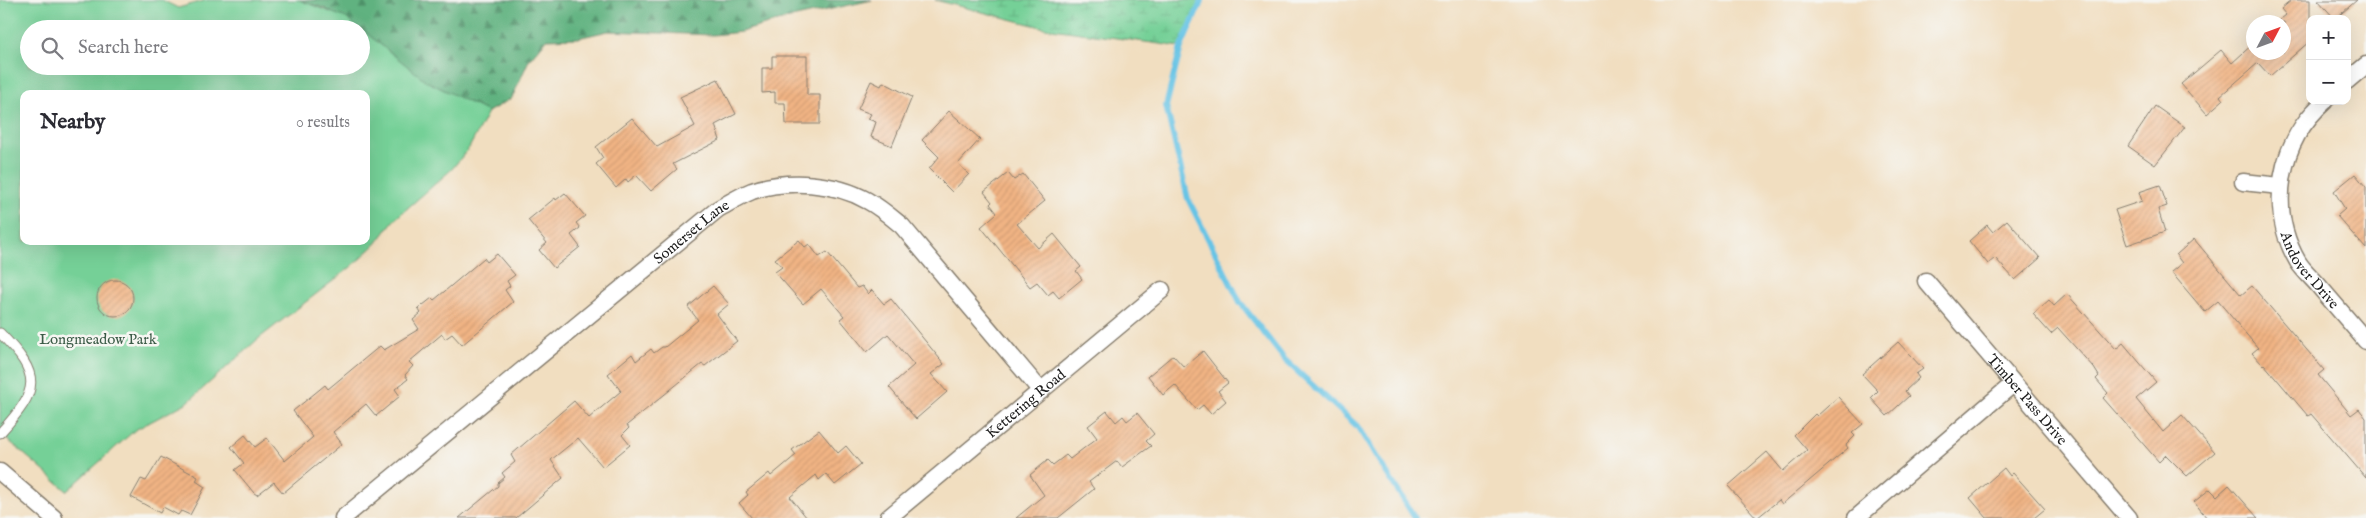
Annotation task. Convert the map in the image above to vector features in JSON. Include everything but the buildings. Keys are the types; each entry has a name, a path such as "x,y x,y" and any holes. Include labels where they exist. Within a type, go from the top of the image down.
{"street":[{"path":"2351,78 2366,65"},
{"name":"Andover Drive","path":"2321,105 2297,133 2287,158 2280,186 2282,221 2298,262 2366,341"},
{"path":"2243,182 2280,186"},
{"name":"Somerset Lane","path":"343,518 718,209 751,192 781,184 830,187 867,200 887,213 902,226 1042,391"},
{"name":"Timber Pass Drive","path":"1926,281 2129,518"},
{"name":"Kettering Road","path":"888,518 1162,290"},
{"path":"1856,518 2013,384"},
{"path":"0,472 54,518"}],"lane":[{"path":"0,333 22,356 29,371 30,392 18,413 0,432"}],"green space":[{"name":"Longmeadow Park","path":"0,0 162,0 178,8 207,0 299,0 349,20 20,20 20,75 370,75 370,36 426,81 488,112 469,148 452,169 394,220 376,244 351,267 258,339 188,402 135,430 67,491 0,433"},
{"path":"299,0 872,0 778,21 741,32 713,35 608,31 578,38 547,39 529,60 512,98 488,112 426,81 370,36 370,20 345,20 326,9"},
{"path":"935,0 1202,0 1181,47 1045,28"}],"waterway":[{"path":"1202,0 1181,47 1166,106 1188,199 1240,302 1285,360 1357,426 1415,518"}]}
